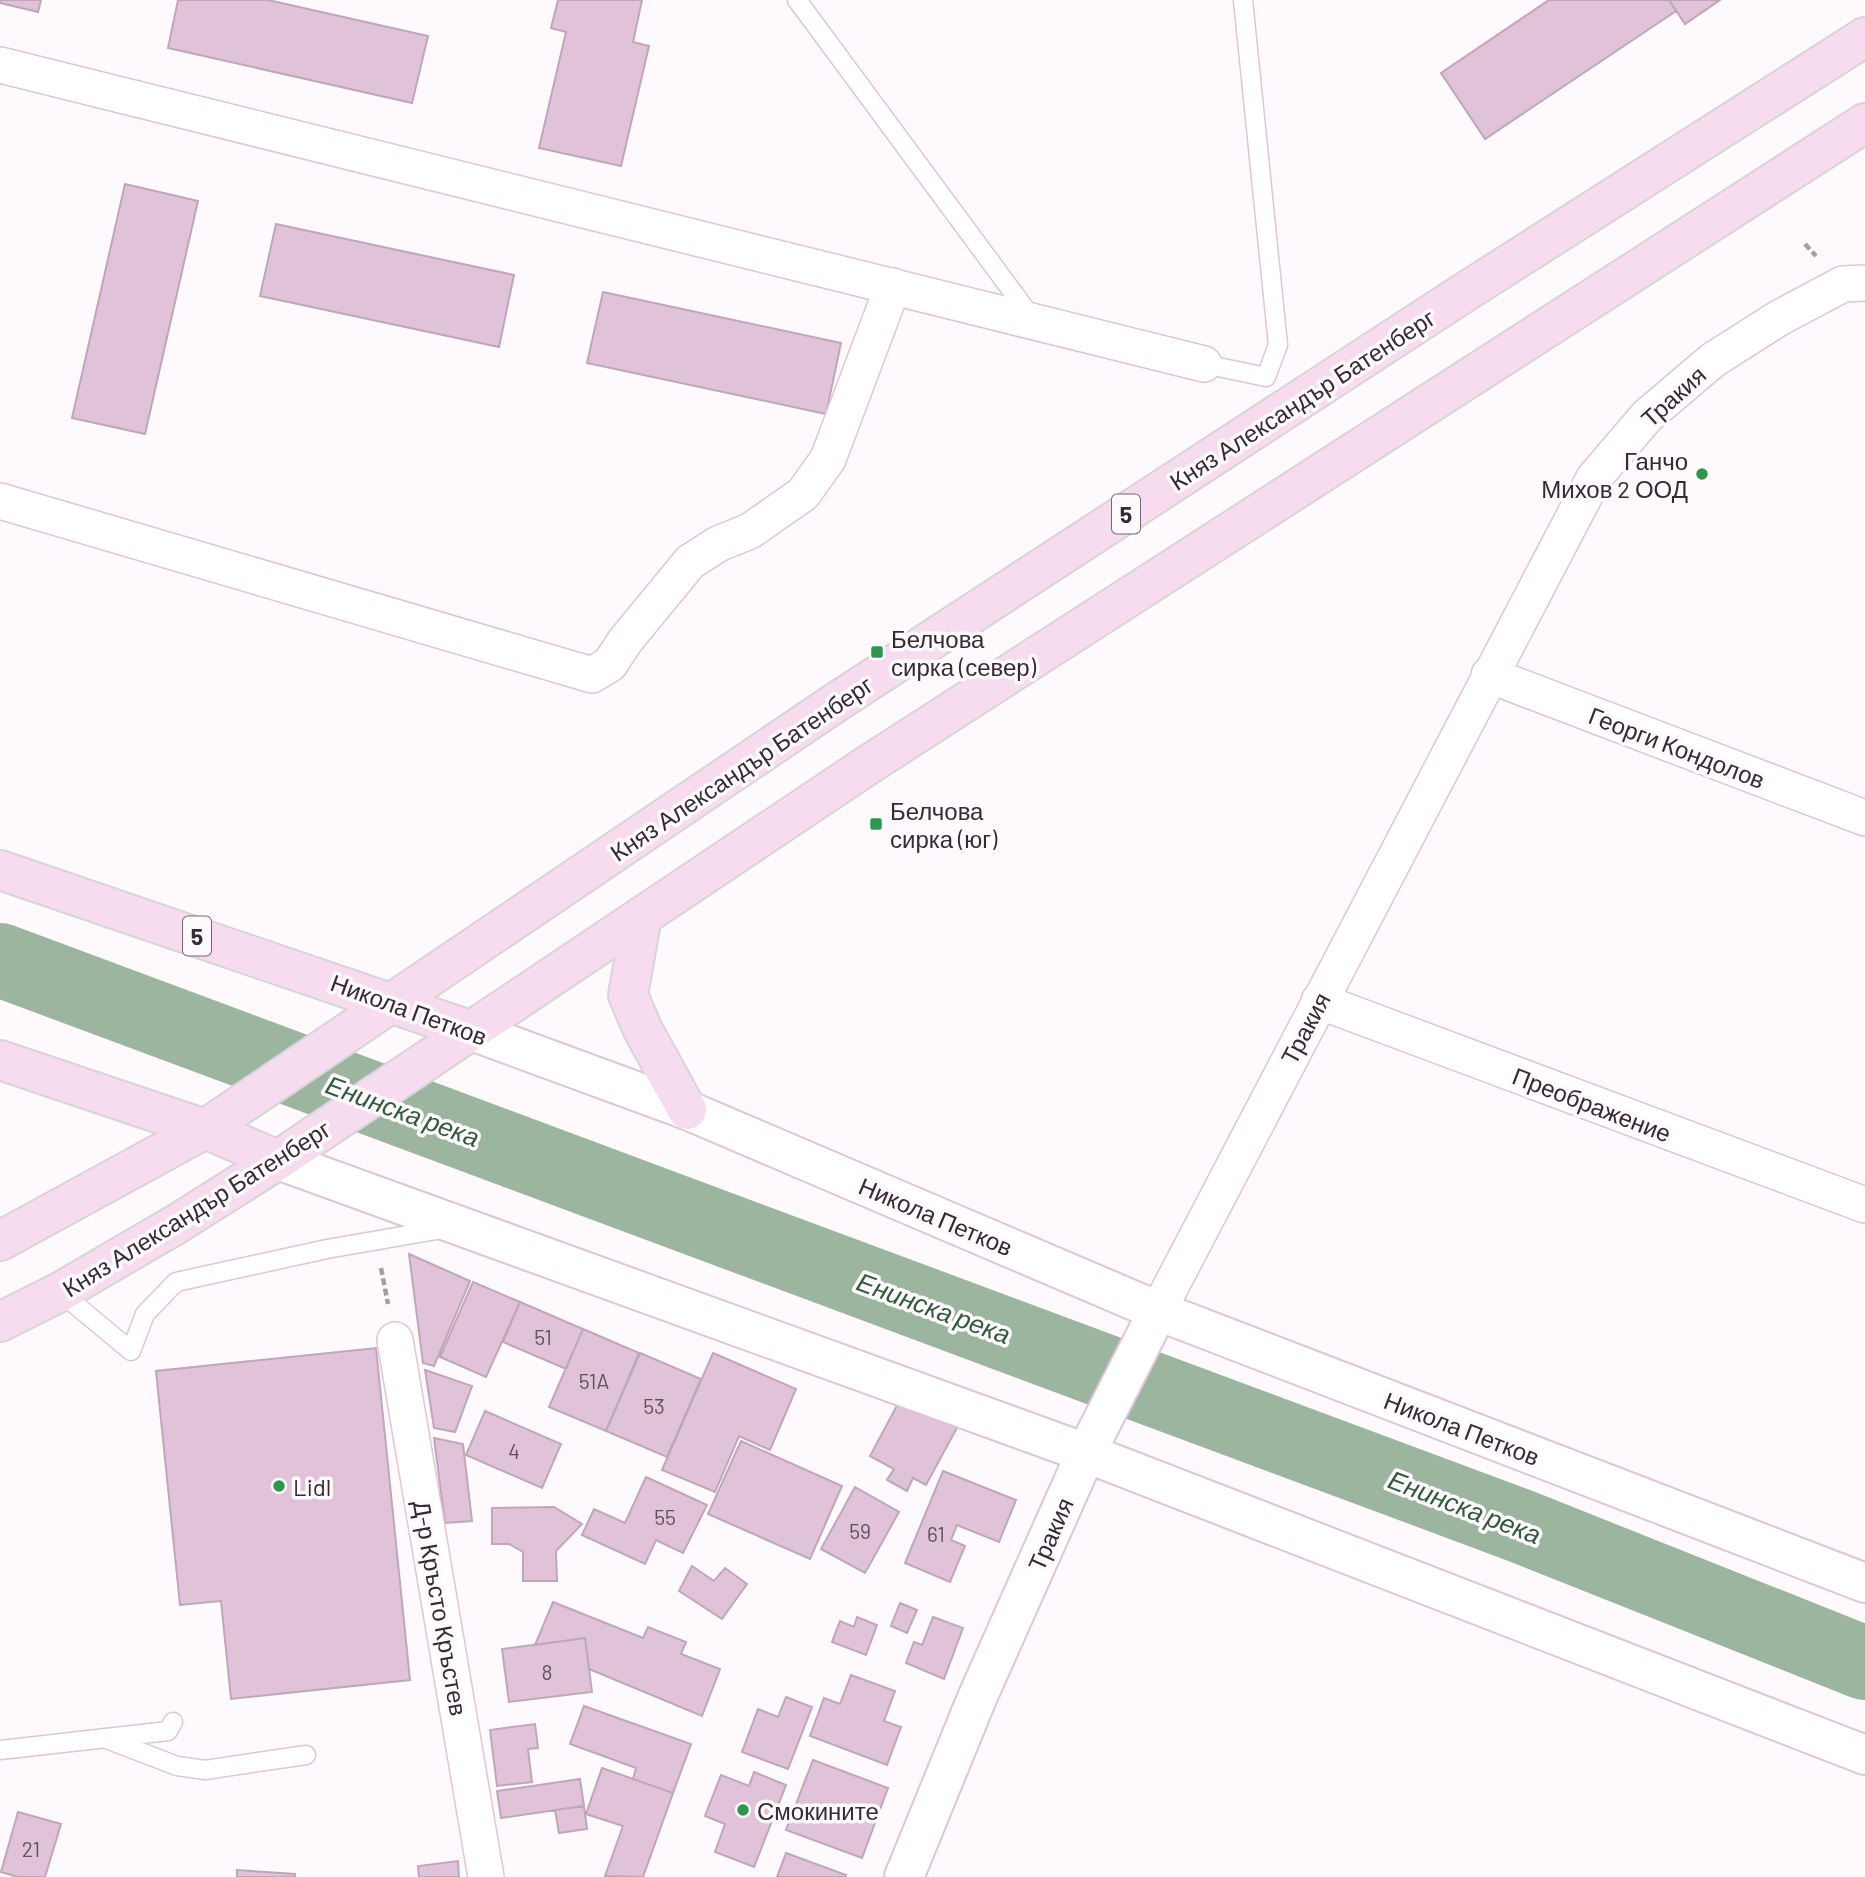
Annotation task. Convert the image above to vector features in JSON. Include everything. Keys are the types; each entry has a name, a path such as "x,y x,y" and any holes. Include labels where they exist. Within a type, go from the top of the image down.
{"main road":[{"name":"Княз Александър Батенберг","path":"0,1241 205,1129 835,704 1462,294 1865,37"},
{"name":"Княз Александър Батенберг","path":"0,1322 60,1292 175,1225 278,1160 871,763 1865,123"},
{"name":"Никола Петков","path":"0,870 394,1003 687,1110 1150,1324 1865,1583"},
{"path":"642,916 628,995 643,1030 687,1110"},
{"path":"0,1060 205,1129 278,1160 455,1227 1092,1440 1865,1755"},
{"name":"Тракия","path":"904,1877 977,1698 1092,1440 1150,1324"}],"street":[{"path":"0,65 1204,364"},
{"name":"Тракия","path":"1150,1324 1594,478 1647,416 1713,360 1779,318 1854,284"},
{"path":"0,501 592,674 610,664 625,641 690,562 718,544 750,531 803,494 828,459 893,286"},
{"name":"Георги Кондолов","path":"1489,675 1865,818"},
{"name":"Преображение","path":"1319,1002 1865,1205"},
{"name":"Д-р Кръсто Кръстев","path":"395,1340 486,1877"}],"lane":[{"path":"797,0 1035,321"},
{"path":"1204,364 1266,377 1278,345 1243,0"},
{"path":"60,1292 131,1351 145,1314 176,1282 327,1249 455,1227"},
{"path":"0,1750 168,1731 173,1722"},
{"path":"104,1738 177,1766 205,1770 306,1755"}],"building":[{"path":"0,0 41,0 38,12 0,3"},
{"path":"178,0 268,0 428,36 412,103 168,48"},
{"path":"558,0 642,0 633,42 649,46 621,166 539,148 566,32 551,28"},
{"path":"1549,0 1669,0 1676,11 1485,139 1441,73"},
{"path":"1669,0 1720,0 1685,24"},
{"path":"125,184 198,201 145,434 72,418"},
{"path":"276,224 514,275 499,347 260,296"},
{"path":"603,292 841,343 826,414 587,363"},
{"path":"409,1254 470,1281 434,1366 423,1363"},
{"path":"473,1282 520,1302 486,1377 440,1357"},
{"path":"520,1302 583,1329 566,1369 503,1342"},
{"path":"583,1329 639,1353 606,1431 549,1407"},
{"name":"Lidl","path":"376,1348 410,1680 231,1699 221,1601 180,1605 156,1371"},
{"path":"640,1353 701,1379 667,1457 606,1431"},
{"path":"713,1353 796,1389 770,1450 739,1436 715,1492 662,1470"},
{"path":"425,1370 472,1386 455,1432 434,1428"},
{"path":"902,1396 958,1426 926,1485 913,1478 907,1491 887,1480 894,1469 870,1456"},
{"path":"485,1411 561,1444 542,1488 466,1455"},
{"path":"434,1438 463,1444 472,1521 445,1523"},
{"path":"741,1441 842,1486 810,1559 708,1514"},
{"path":"943,1471 1016,1500 999,1542 957,1525 951,1540 965,1546 950,1582 905,1563"},
{"path":"646,1477 707,1505 683,1553 656,1540 645,1564 582,1535 594,1509 625,1523"},
{"path":"855,1487 899,1512 865,1573 821,1549"},
{"path":"554,1507 582,1524 556,1551 557,1581 523,1581 523,1552 509,1544 492,1544 492,1508"},
{"path":"692,1566 714,1581 725,1568 747,1584 722,1619 679,1591"},
{"path":"553,1602 643,1638 648,1627 686,1642 681,1654 720,1669 702,1716 589,1669 585,1638 535,1645"},
{"path":"900,1603 917,1610 907,1633 891,1626"},
{"path":"857,1617 877,1625 866,1655 832,1642 840,1621 854,1627"},
{"path":"933,1617 963,1628 944,1679 906,1663 914,1642 922,1645"},
{"path":"585,1638 592,1692 509,1702 502,1649"},
{"path":"851,1675 895,1691 884,1721 901,1727 887,1765 810,1736 824,1698 840,1704"},
{"path":"786,1697 812,1707 788,1769 742,1752 758,1709 778,1717"},
{"path":"584,1706 691,1744 673,1793 633,1779 636,1768 570,1744"},
{"path":"535,1724 538,1748 528,1749 532,1782 497,1786 490,1730"},
{"path":"813,1760 888,1788 862,1858 786,1830"},
{"path":"602,1768 673,1793 643,1877 605,1876 623,1826 586,1814"},
{"path":"754,1772 786,1785 754,1867 715,1852 725,1824 705,1816 721,1775 749,1786"},
{"path":"580,1779 584,1806 501,1818 497,1791"},
{"path":"584,1806 587,1829 559,1833 555,1810"},
{"path":"18,1812 61,1824 45,1877 18,1877 1,1872"},
{"path":"786,1853 846,1875 777,1877"},
{"path":"458,1861 459,1877 419,1877 418,1866"},
{"path":"237,1870 295,1874 295,1877 237,1877"}],"waterway":[{"name":"Енинска река","path":"0,960 1518,1525 1865,1663"}],"place":[{"name":"Ганчо Михов 2 ООД","path":"1702,474"},
{"name":"Белчова сирка (север)","path":"877,652"},
{"name":"Белчова сирка (юг)","path":"876,824"},
{"name":"Lidl","path":"279,1486"},
{"name":"Смокините","path":"743,1810"}]}
